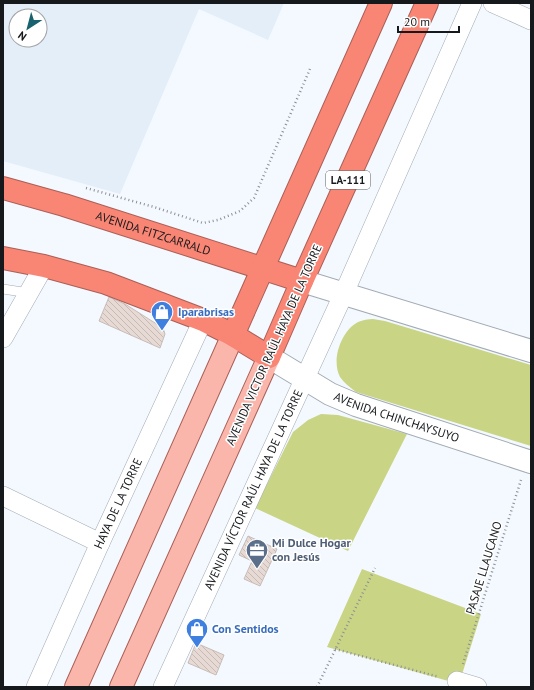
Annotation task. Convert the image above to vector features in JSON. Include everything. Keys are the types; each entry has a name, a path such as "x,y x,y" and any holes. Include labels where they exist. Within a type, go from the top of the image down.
{"highway":[{"path":"233,335 381,3"},
{"name":"AVENIDA VICTOR RAÚL HAYA DE LA TORRE","path":"269,357 427,3"},
{"name":"AVENIDA FITZCARRALD","path":"3,188 72,208 302,281"},
{"path":"3,258 44,266 106,283 203,320 233,335 269,357"}],"main road":[{"path":"76,687 233,335"},
{"name":"AVENIDA VICTOR RAÚL HAYA DE LA TORRE","path":"121,687 269,357"}],"street":[{"name":"AVENIDA VÍCTOR RAÚL HAYA DE LA TORRE","path":"163,687 344,293 472,3"},
{"path":"493,3 531,20"},
{"path":"3,338 44,266"},
{"path":"302,281 531,351"},
{"name":"HAYA DE LA TORRE","path":"36,687 100,543 203,320"},
{"name":"AVENIDA CHINCHAYSUYO","path":"269,357 304,380 330,394 356,405 529,461"},
{"path":"3,496 100,543"},
{"path":"457,681 477,687"}],"lane":[{"path":"3,289 29,293"}],"path":[{"path":"86,188 203,222 218,220 240,211 254,198 310,69"},
{"name":"PASAJE LLAUCANO","path":"457,681 529,461"},
{"path":"317,687 375,568"},
{"path":"336,649 457,681"}],"shaded area":[{"path":"3,3 284,3 268,40 199,9 120,194 3,161"}],"green space":[{"path":"373,319 385,321 531,365 531,446 356,392 340,377 337,370 337,354 342,339 352,326 360,321"},
{"path":"321,414 338,415 407,434 348,551 255,508 293,432 308,420"},
{"path":"362,569 481,614 459,684 327,647"}],"building":[{"path":"109,297 125,304 163,328 165,334 160,348 99,321"},
{"name":"Mi Dulce Hogar con Jesús","path":"248,536 277,549 260,586 244,579 252,561 239,555"},
{"path":"196,643 224,655 216,675 188,663"}],"place":[{"name":"Iparabrisas","path":"162,332"},
{"name":"Mi Dulce Hogar con Jesús","path":"257,570"},
{"name":"Con Sentidos","path":"197,648"}]}
